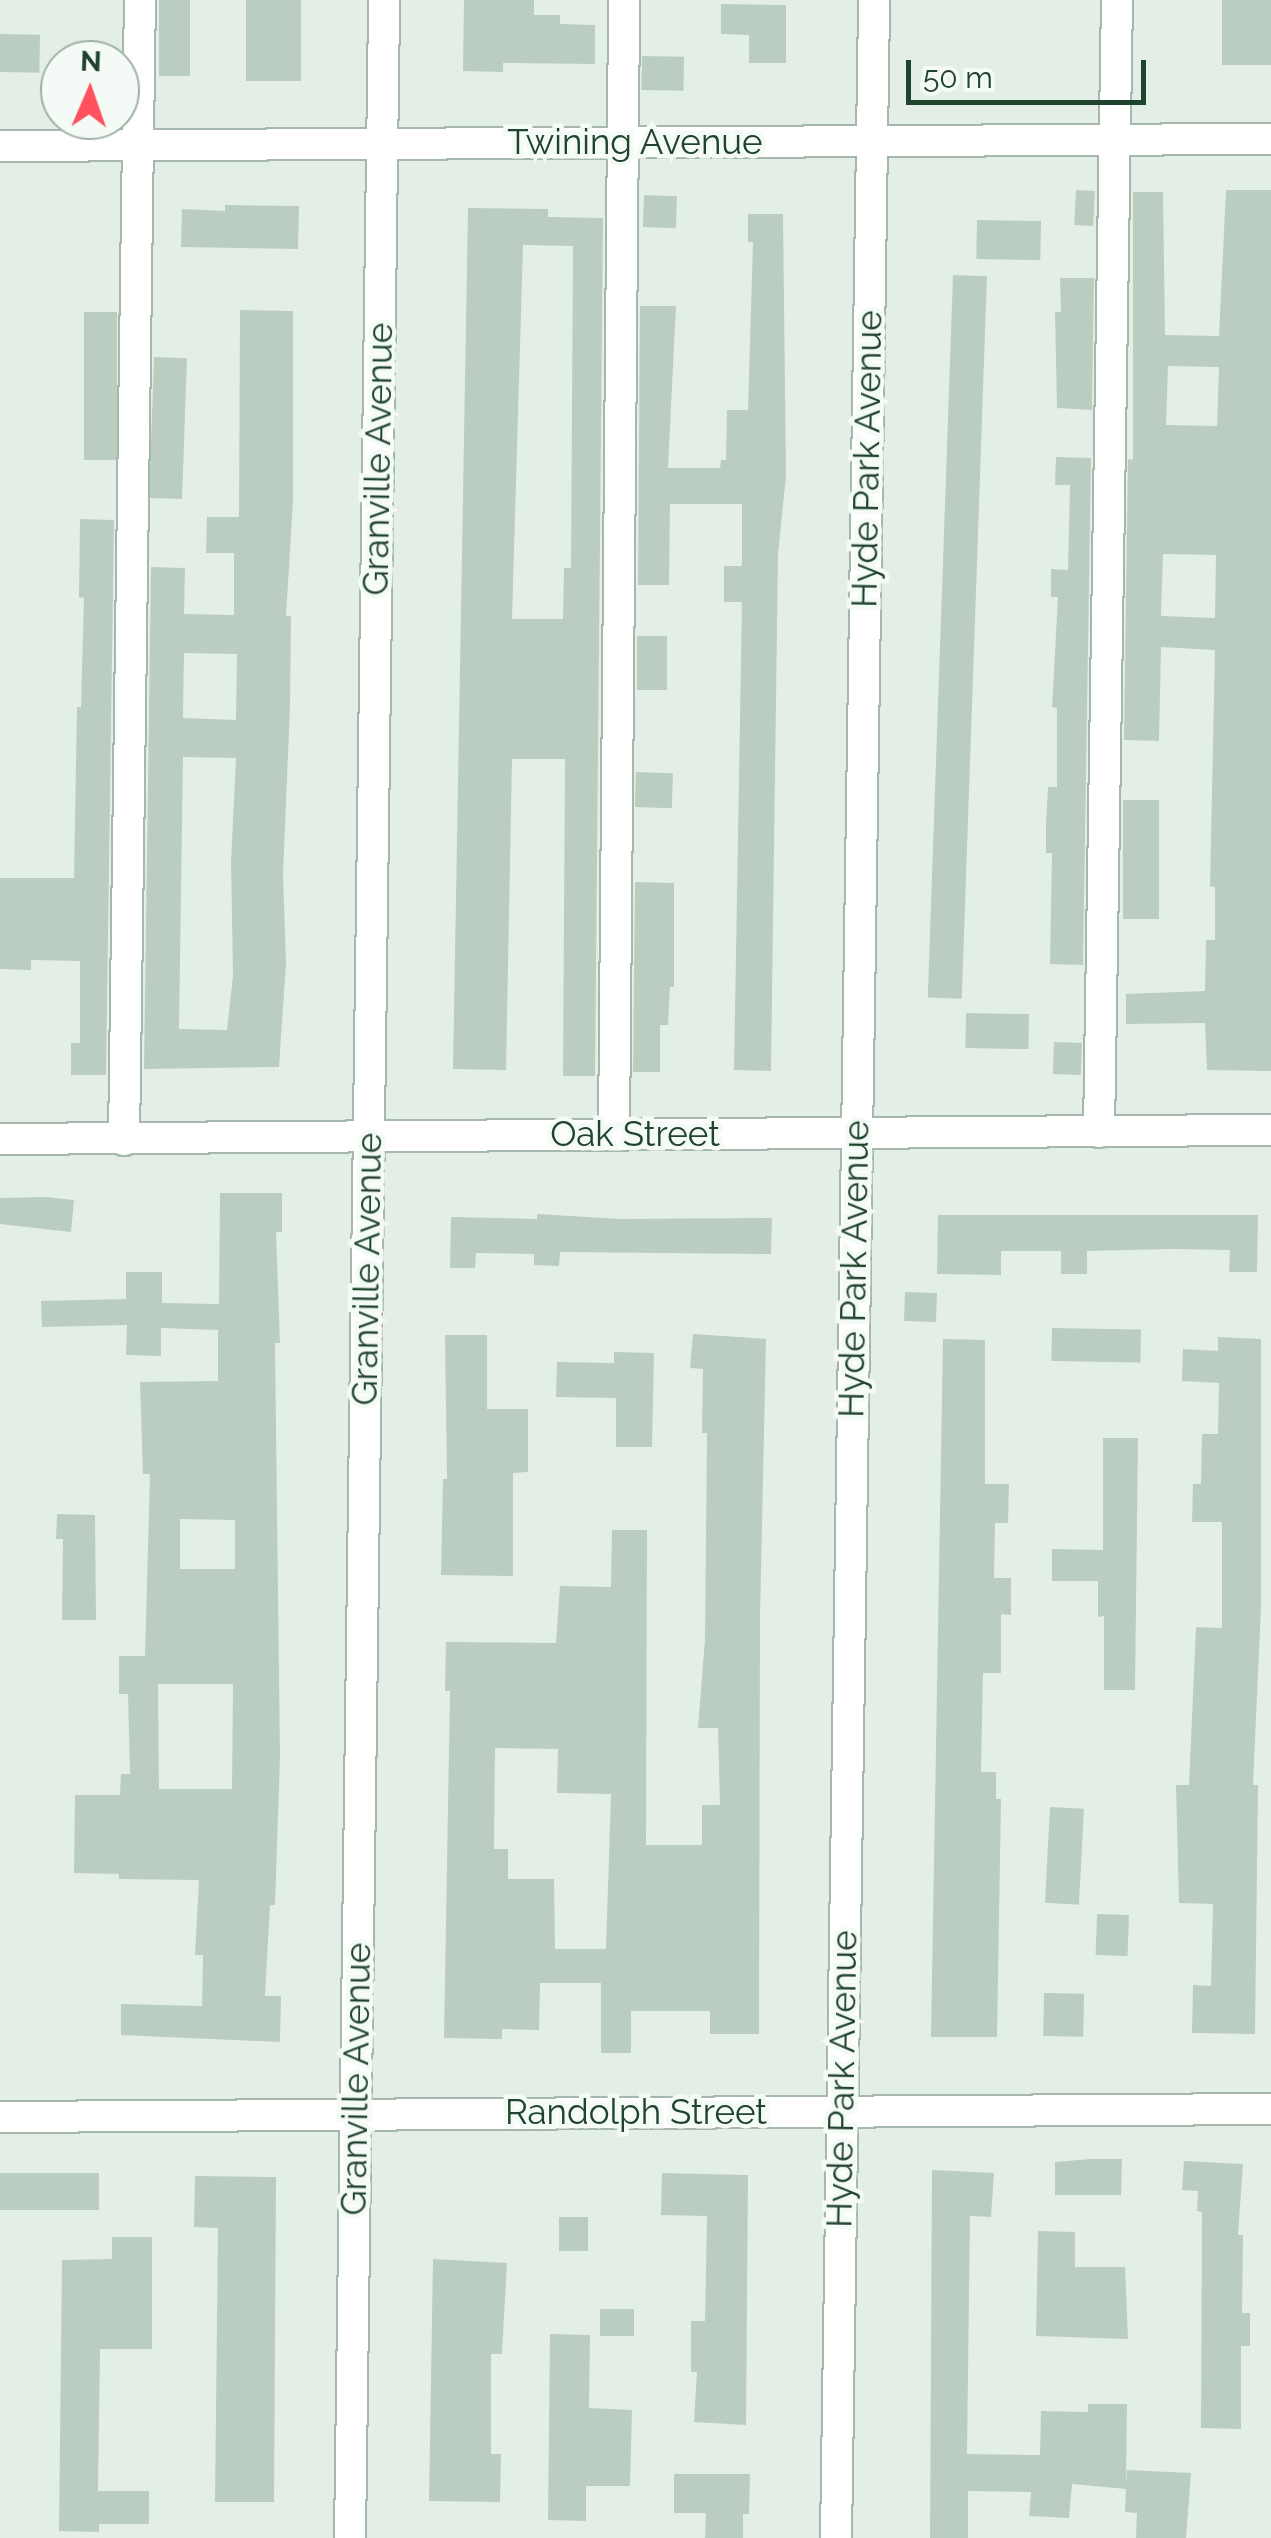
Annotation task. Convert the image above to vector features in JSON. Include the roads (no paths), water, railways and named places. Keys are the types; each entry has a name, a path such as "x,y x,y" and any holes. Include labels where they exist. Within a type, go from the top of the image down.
{"street":[{"path":"124,1140 140,0"},
{"name":"Granville Avenue","path":"350,2538 384,0"},
{"path":"614,1134 624,0"},
{"name":"Hyde Park Avenue","path":"836,2538 874,0"},
{"path":"1100,1132 1117,0"},
{"name":"Twining Avenue","path":"0,146 1271,140"},
{"name":"Oak Street","path":"0,1139 1271,1130"},
{"name":"Randolph Street","path":"0,2116 1271,2108"}]}
